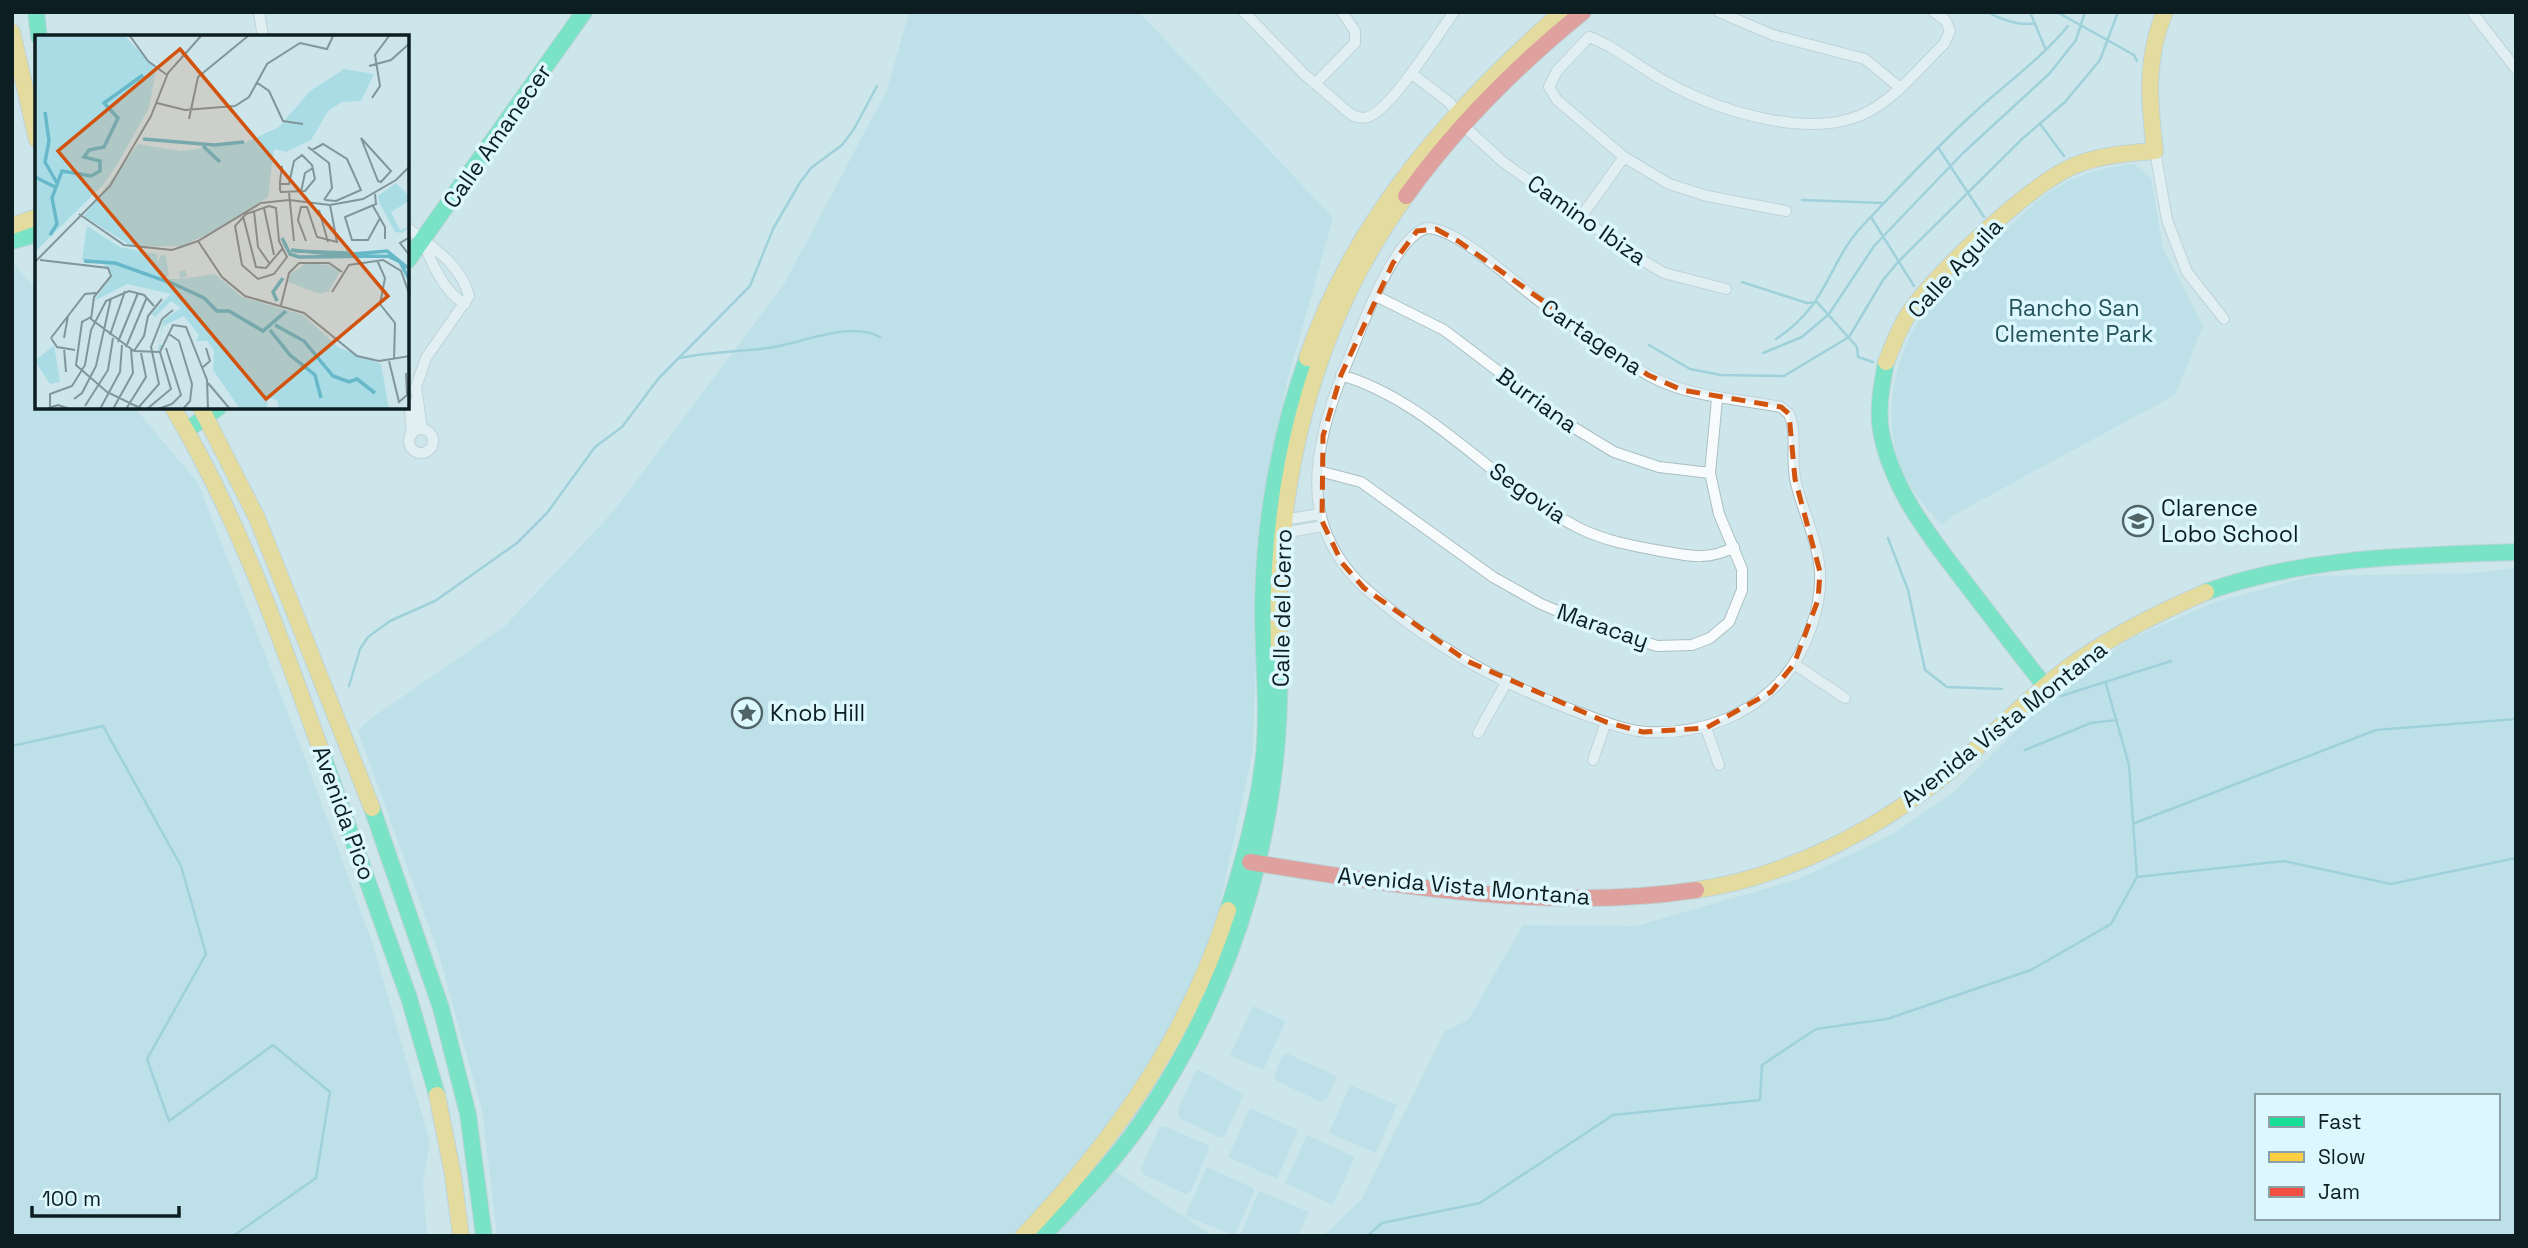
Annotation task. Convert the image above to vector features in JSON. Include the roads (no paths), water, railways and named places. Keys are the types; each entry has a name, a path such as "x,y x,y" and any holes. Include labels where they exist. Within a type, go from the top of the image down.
{"main road":[{"path":"36,12 39,35"},
{"name":"Calle Amanecer","path":"410,258 584,12"},
{"name":"Calle del Cerro","path":"1043,1236 1063,1217 1132,1136 1178,1067 1215,998 1239,935 1252,862 1277,764 1280,715 1276,526 1301,424 1321,358 1345,302 1417,179 1459,117 1510,57 1562,12"},
{"name":"Calle del Cerro","path":"1459,117 1583,12"},
{"path":"2155,151 2147,75 2151,50 2165,12"},
{"path":"12,32 35,132"},
{"name":"Calle Aguila","path":"2045,686 1924,531 1892,476 1881,425 1885,370 1904,321 1917,304 2034,187 2073,164 2120,152 2155,151"},
{"path":"12,226 35,218"},
{"path":"12,241 35,235"},
{"name":"Avenida Pico","path":"174,410 242,534 419,1020 444,1114 461,1236"},
{"path":"187,430 209,411"},
{"name":"Avenida Pico","path":"209,411 307,639 382,835 441,1008 468,1114 484,1236"},
{"name":"Avenida Vista Montana","path":"1252,862 1359,878 1513,895 1578,899 1666,896 1744,879 1807,857 1857,833 1898,808 1936,782 2045,686 2105,643 2163,610 2255,575 2300,564 2362,557 2516,552"},
{"name":"Calle del Cerro","path":"1023,1236 1053,1206 1118,1129 1163,1061 1200,991 1252,862"}],"street":[{"path":"259,12 263,35"},
{"path":"1244,12 1315,84 1352,116 1365,118 1381,108 1411,73 1454,12"},
{"path":"1315,84 1355,43 1355,31 1342,12"},
{"path":"1719,12 1773,35 1865,59 1899,87"},
{"path":"1786,211 1707,196 1669,184 1624,157 1556,100 1549,87 1557,71 1589,37 1604,43 1643,70 1677,88 1722,106 1816,127 1841,123 1874,109 1944,44 1950,31 1946,21 1934,12"},
{"path":"2472,12 2516,69"},
{"name":"Camino Ibiza","path":"1411,73 1450,103 1459,117 1503,162 1581,217 1664,273 1726,289"},
{"path":"2155,151 2167,220 2187,272 2224,319"},
{"path":"1581,217 1624,157"},
{"name":"Cartagena","path":"1376,296 1392,263 1417,231 1436,229 1458,241 1539,301 1648,375 1682,390 1717,399 1784,409 1791,418 1795,479 1820,572 1818,600 1808,636 1794,664"},
{"path":"410,230 424,241 439,248 467,288 469,296 426,358 416,387 417,431"},
{"path":"1376,296 1341,375 1323,436 1319,471 1322,520 1342,563 1364,588 1458,655 1507,681 1606,722 1643,732 1670,733 1706,727 1738,715 1771,692 1794,664 1845,698"},
{"name":"Burriana","path":"1376,296 1444,330 1568,424 1614,452 1659,467 1710,473"},
{"name":"Segovia","path":"1341,375 1388,393 1579,528 1622,544 1702,558 1719,555 1734,547"},
{"name":"Maracay","path":"1319,471 1361,482 1493,577 1541,604 1584,622 1657,646 1692,645 1710,638 1729,622 1742,590 1742,569 1719,514 1710,473 1717,399"},
{"path":"1276,526 1288,532 1322,520"},
{"path":"1478,733 1507,681"},
{"path":"1593,760 1606,722"},
{"path":"1706,727 1719,765"}],"waterway":[{"path":"1987,12 2017,23 2035,23"},
{"path":"2030,12 2045,48"},
{"path":"2057,12 2134,55 2137,61"},
{"path":"1763,353 1802,337 1829,314 1874,246 1962,154 2050,73 2076,40 2085,12"},
{"path":"1649,345 1690,369 1721,375 1784,376 1849,337 1883,280 1898,262 2022,139 2065,102 2100,60 2118,12"},
{"path":"1776,339 1807,312 1852,238 1865,223 1946,139 2035,60 2068,26"},
{"path":"349,686 360,649 368,637 390,621 435,601 517,543 547,513 595,447 622,427 658,379 750,286 773,229 799,184 811,168 842,145 854,129 877,86"},
{"path":"2041,125 2064,156"},
{"path":"1939,149 1984,217"},
{"path":"1802,200 1883,203"},
{"path":"1871,217 1914,286"},
{"path":"1742,282 1807,303 1817,302 1857,347 1858,357 1873,362"},
{"path":"681,358 781,346 840,332 868,332 880,337"},
{"path":"1888,538 1908,590 1925,670 1947,687 2002,689"},
{"path":"2061,696 2171,661"},
{"path":"1367,1236 1382,1223 1480,1203 1613,1115 1760,1100 1762,1065 1816,1029 1887,1019 2031,970 2111,924 2137,877 2129,765 2106,684"},
{"path":"2135,823 2376,730 2516,719"},
{"path":"2025,750 2091,723 2117,720"},
{"path":"12,746 103,726 181,866 206,954 147,1059 169,1121 273,1045 330,1092 316,1178 233,1236"},
{"path":"2137,877 2284,861 2391,884 2516,858"}],"place":[{"name":"Clarence Lobo School","path":"2138,521"},
{"name":"Knob Hill","path":"747,713"}],"park label":[{"name":"Rancho San Clemente Park","path":"2074,321"}]}
